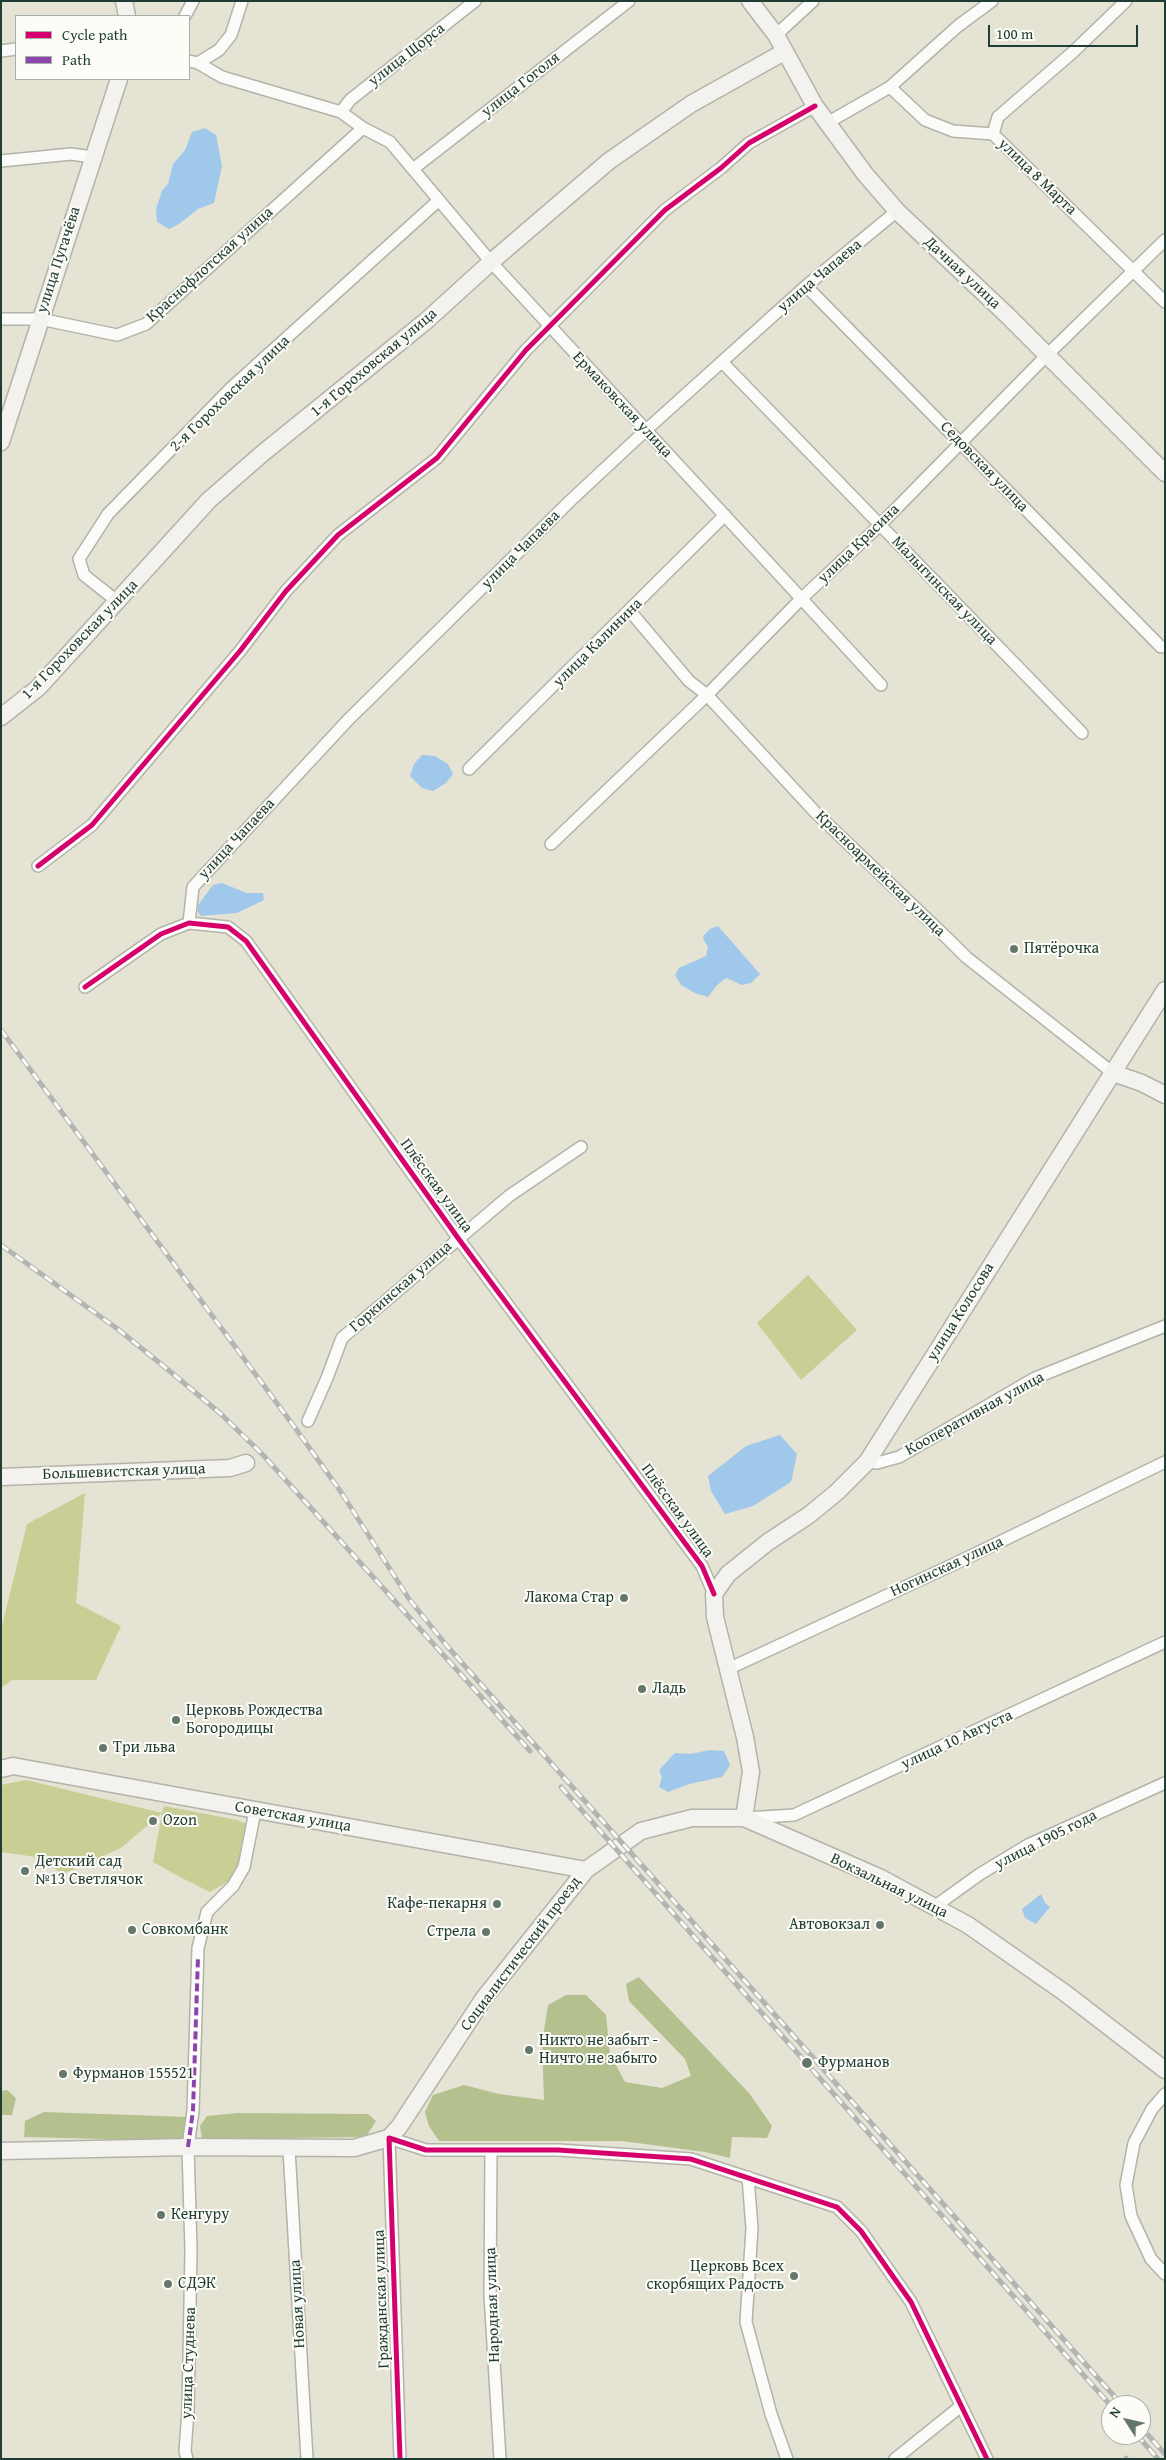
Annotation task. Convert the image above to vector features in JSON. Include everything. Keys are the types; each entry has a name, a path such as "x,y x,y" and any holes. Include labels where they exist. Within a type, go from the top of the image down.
{"main road":[{"path":"124,1 127,15"},
{"name":"Дачная улица","path":"750,1 776,35 815,106 865,174 897,211 1047,354 1165,473"},
{"name":"1-я Гороховская улица","path":"1,716 38,688 209,500 263,453 426,321 491,262 608,162 691,104 784,52"},
{"name":"улица Пугачёва","path":"1,442 92,157 119,80"},
{"name":"улица Колосова","path":"714,1594 728,1574 768,1542 837,1492 867,1462 1165,990"},
{"name":"Красноармейская улица","path":"1114,1073 1142,1083 1165,1095"},
{"name":"Большевистская улица","path":"1,1477 230,1468 246,1463"},
{"path":"714,1594 715,1617 751,1772 744,1818"},
{"name":"Советская улица","path":"1,1769 13,1766 586,1870"},
{"name":"Вокзальная улица","path":"586,1870 641,1831 692,1818 744,1818 881,1878 968,1925 1066,1992 1165,2070"},
{"name":"Социалистический проезд","path":"390,2138 484,1998 586,1870"},
{"path":"1,2151 354,2148 390,2138"}],"street":[{"path":"186,15 193,1"},
{"path":"193,62 220,50 231,34 242,1"},
{"name":"улица Щорса","path":"341,112 350,100 475,1"},
{"name":"улица Гоголя","path":"412,169 629,1"},
{"path":"776,35 813,1"},
{"path":"827,123 890,87 958,26 992,1"},
{"path":"994,134 998,117 1073,52 1126,1"},
{"path":"1,51 15,49"},
{"path":"193,62 222,77 341,112 363,128"},
{"name":"улица 8 Марта","path":"890,87 925,120 953,130 994,134 1165,302"},
{"path":"38,866 92,825 240,651 286,590 338,535 437,458 526,350 664,210 721,168 749,143 815,106"},
{"name":"Ермаковская улица","path":"363,128 390,142 491,262 645,431 881,684"},
{"name":"Краснофлотская улица","path":"1,318 40,319 117,335 146,324 363,128"},
{"path":"1,161 71,154 92,157"},
{"name":"2-я Гороховская улица","path":"118,602 84,575 79,559 108,514 232,388 439,200"},
{"name":"улица Чапаева","path":"189,922 193,887 348,720 645,431 806,286 897,211"},
{"name":"улица Красина","path":"551,844 707,695 801,599 880,525 1047,354 1165,240"},
{"name":"Седовская улица","path":"806,286 1161,648"},
{"name":"Малыгинская улица","path":"722,362 1082,733"},
{"name":"улица Калинина","path":"469,769 725,515"},
{"name":"Красноармейская улица","path":"630,611 689,681 707,695 815,812 966,957 1114,1073"},
{"name":"Плёсская улица","path":"85,987 162,934 189,922 228,926 246,941 458,1238 702,1566 714,1594"},
{"name":"Горкинская улица","path":"308,1421 342,1338 509,1196 581,1147"},
{"name":"Кооперативная улица","path":"867,1462 877,1463 899,1457 1035,1378 1165,1326"},
{"name":"Ногинская улица","path":"728,1669 950,1566 1165,1462"},
{"name":"улица 10 Августа","path":"744,1818 794,1815 1165,1642"},
{"name":"улица 1905 года","path":"934,1907 980,1874 1028,1845 1165,1783"},
{"name":"улица Студнева","path":"187,2459 185,2451 188,2411 191,2250 188,2148 193,2111 198,1948 207,1912 233,1886 244,1867 255,1811"},
{"path":"1165,2094 1152,2109 1134,2143 1126,2185 1131,2216 1151,2259 1165,2274"},
{"path":"390,2138 426,2150 558,2150 691,2158 838,2207 861,2230 911,2302 987,2459"},
{"name":"Гражданская улица","path":"390,2138 400,2459"},
{"name":"Новая улица","path":"289,2149 308,2459"},
{"name":"Народная улица","path":"491,2151 490,2294 500,2459"},
{"path":"748,2177 752,2228 746,2322 771,2414 787,2459"},
{"path":"895,2459 961,2406"}],"green space":[{"path":"808,1275 857,1330 801,1380 757,1323"},
{"path":"85,1493 76,1603 121,1626 96,1680 12,1680 1,1688 1,1630 27,1524"},
{"path":"26,1780 162,1813 121,1848 63,1874 36,1857 1,1852 1,1785"},
{"path":"164,1806 237,1820 248,1824 241,1858 232,1879 210,1892 153,1862"},
{"path":"639,1977 749,2093 772,2126 767,2138 732,2137 730,2158 705,2152 622,2141 439,2141 429,2126 425,2112 433,2095 464,2085 499,2094 544,2100 542,2043 548,2005 566,1995 586,1995 606,2015 610,2054 625,2082 662,2088 691,2076 685,2059 629,2001 626,1984"},
{"path":"7,2090 16,2098 12,2115 1,2115 1,2091"},
{"path":"44,2112 189,2117 186,2141 24,2137 25,2121"},
{"path":"237,2113 368,2114 376,2121 366,2137 202,2139 200,2126 207,2116"}],"water":[{"path":"205,128 216,135 222,166 214,203 198,209 179,224 169,229 157,222 156,209 162,191 168,184 173,164 185,150 192,132"},
{"path":"422,755 435,756 448,764 453,774 446,783 433,791 422,788 410,776 414,764"},
{"path":"222,883 247,893 263,893 264,900 237,913 201,916 198,912 198,905 213,885"},
{"path":"718,926 760,974 751,983 742,985 726,978 717,985 708,997 695,993 681,985 675,975 679,968 706,956 708,947 703,939 704,935 710,929"},
{"path":"780,1435 797,1454 791,1482 753,1506 725,1514 711,1491 708,1476 746,1446"},
{"path":"710,1750 724,1751 730,1765 722,1777 689,1784 668,1792 659,1787 662,1777 659,1770 675,1753 690,1754"},
{"path":"1041,1894 1045,1903 1050,1907 1036,1924 1025,1918 1022,1909"}],"railway":[{"path":"1,1030 293,1425 341,1492 409,1599 447,1646 1113,2395"},
{"path":"1,1245 119,1330 221,1414 264,1456 530,1751"},
{"path":"561,1787 1101,2395"},
{"path":"1151,2438 1165,2454"},
{"path":"1146,2445 1158,2459"}],"marked path":[{"path":"188,2147 193,2111 198,1957"}],"cycle path":[{"path":"38,866 92,825 240,651 286,591 338,535 437,458 526,350 665,210 721,168 749,143 815,106"},
{"path":"85,987 161,934 189,923 228,927 246,941 458,1238 702,1566 714,1594"},
{"path":"400,2459 389,2138 426,2150 558,2150 691,2159 837,2207 861,2231 911,2302 987,2459"}],"place":[{"name":"Пятёрочка","path":"1014,949"},
{"name":"Лакома Стар","path":"624,1598"},
{"name":"Ладь","path":"642,1689"},
{"name":"Церковь Рождества Богородицы","path":"176,1720"},
{"name":"Три льва","path":"103,1748"},
{"name":"Ozon","path":"153,1821"},
{"name":"Детский сад №13 Светлячок","path":"25,1871"},
{"name":"Кафе-пекарня","path":"497,1904"},
{"name":"Автовокзал","path":"880,1925"},
{"name":"Совкомбанк","path":"132,1930"},
{"name":"Стрела","path":"486,1932"},
{"name":"Никто не забыт - Ничто не забыто","path":"529,2050"},
{"name":"Фурманов","path":"807,2063"},
{"name":"Фурманов 155521","path":"63,2074"},
{"name":"Кенгуру","path":"161,2215"},
{"name":"Церковь Всех скорбящих Радость","path":"794,2276"},
{"name":"СДЭК","path":"168,2284"}]}
